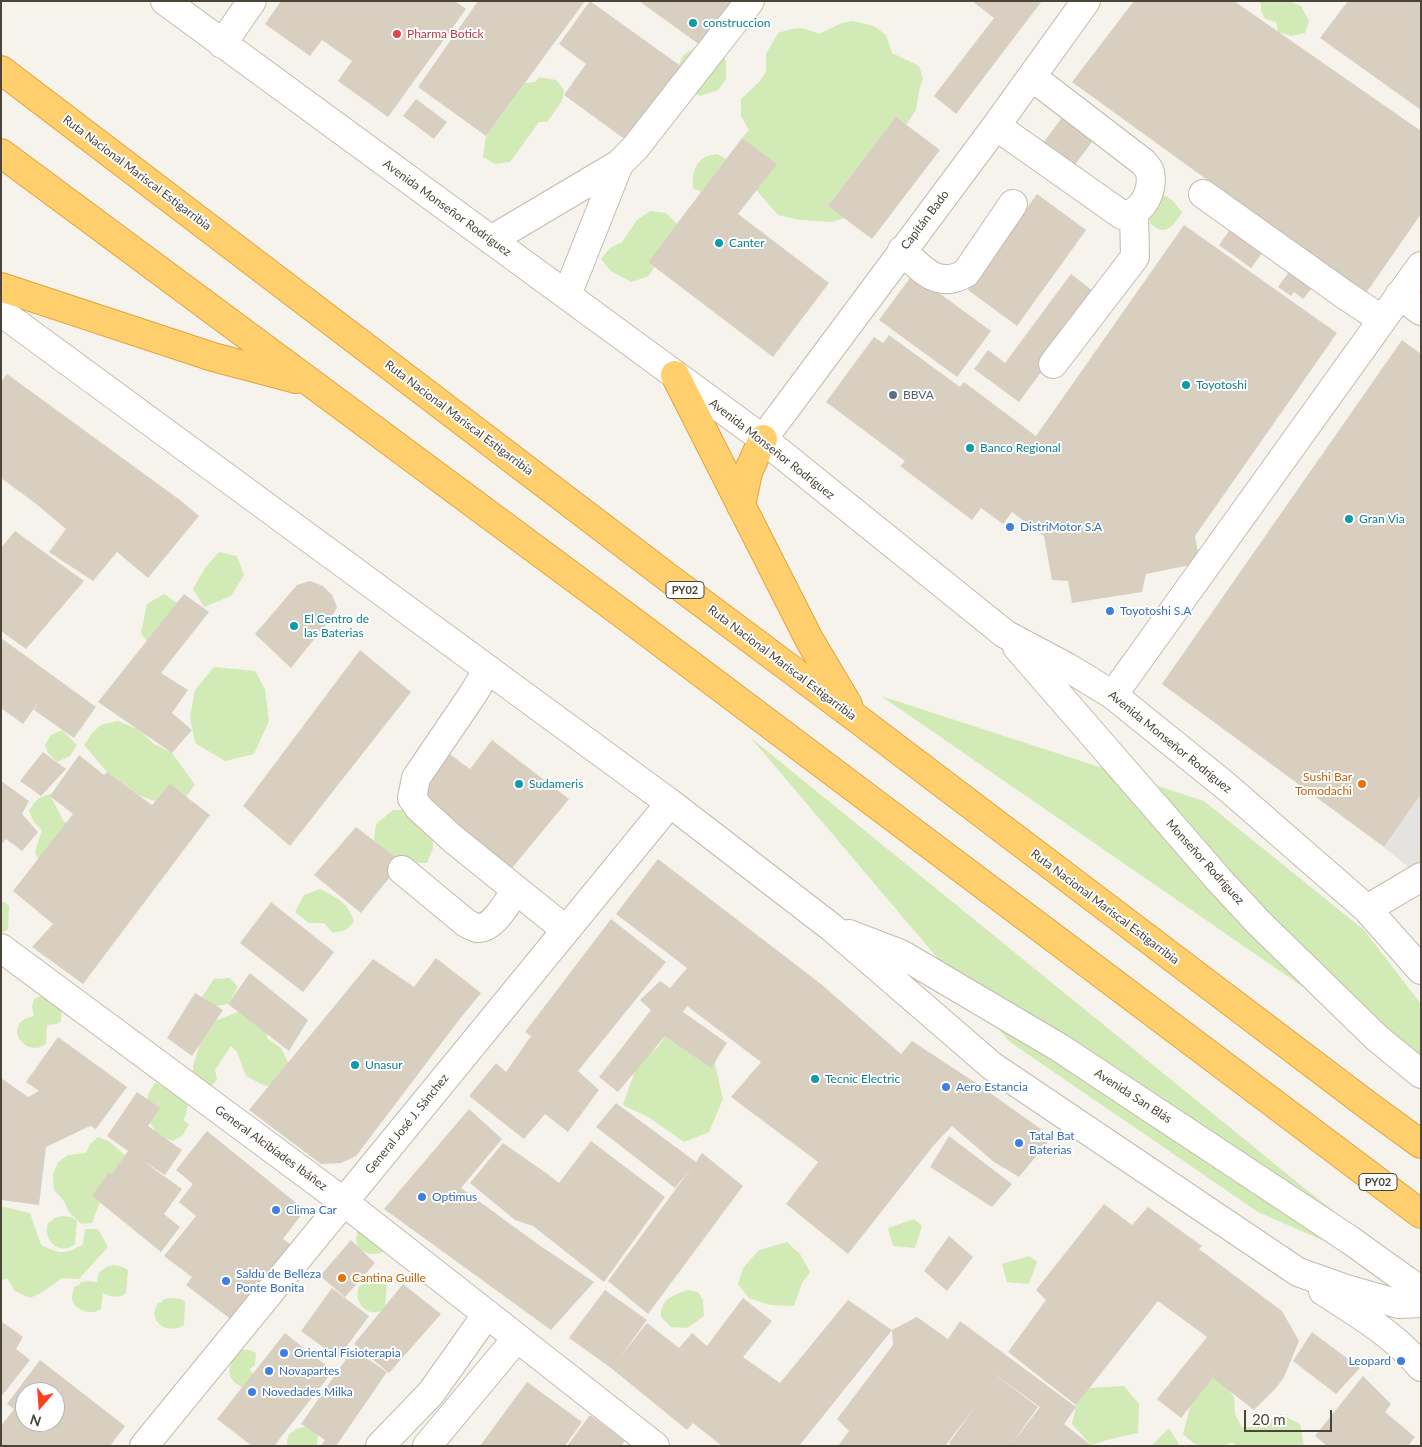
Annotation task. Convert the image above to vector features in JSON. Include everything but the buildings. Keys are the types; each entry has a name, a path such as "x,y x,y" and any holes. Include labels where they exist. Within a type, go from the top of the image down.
{"highway":[{"name":"Ruta Nacional Mariscal Estigarribia","path":"1,70 670,579 1421,1144"},
{"name":"PY02","path":"1,153 634,624 1421,1214"},
{"path":"1,288 213,358 308,382"},
{"path":"675,375 810,640 855,717"},
{"path":"741,506 748,472 763,439"}],"street":[{"name":"Avenida Monseñor Rodríguez","path":"165,1 763,439 1006,634 1067,667 1113,695 1227,787 1367,909 1421,970"},
{"path":"222,44 252,1"},
{"path":"491,240 619,164 635,148 750,1"},
{"name":"Capitán Bado","path":"763,439 996,126 1086,1"},
{"path":"996,126 1122,215 1134,212 1146,201 1149,191 1149,170 1143,162 1032,77"},
{"path":"567,295 619,164"},
{"path":"1203,194 1381,319"},
{"path":"902,250 920,268 932,276 947,280 957,278 966,273 1013,204"},
{"path":"1053,364 1135,256 1134,212"},
{"path":"1113,695 1381,319 1421,266"},
{"path":"1399,295 1421,311"},
{"path":"4,321 488,669 670,803 831,927 992,1066 1298,1272 1313,1285 1363,1317 1392,1338 1421,1367"},
{"name":"Monseñor Rodríguez","path":"1006,634 1253,916 1377,1038 1421,1074"},
{"path":"488,669 416,778 412,798 419,808 446,833 566,930"},
{"name":"General José J. Sánchez","path":"144,1446 670,803"},
{"path":"402,870 466,923 477,928 485,927 497,917 516,890"},
{"path":"1367,909 1421,877"},
{"name":"Avenida San Blás","path":"831,927 901,954 1060,1048 1350,1240 1421,1291"},
{"name":"General Alcibíades Ibáñez","path":"1,948 344,1202 655,1446"},
{"path":"1298,1272 1346,1289 1399,1304 1421,1303"},
{"path":"380,1446 431,1393 487,1314"},
{"path":"427,1446 517,1338"}],"green space":[{"path":"1257,1 1289,1 1301,6 1309,21 1305,33 1291,36 1278,32 1276,22 1265,19 1261,11 1261,4"},
{"path":"853,21 874,26 886,35 892,53 919,66 923,78 916,110 906,125 896,118 828,206 844,218 832,222 801,220 778,215 756,190 776,164 742,138 749,130 741,116 741,99 759,82 766,72 766,54 778,33 799,28 819,34 842,23"},
{"path":"717,47 726,61 726,79 718,90 700,96 692,92 684,82 679,67 680,62 685,54 692,50"},
{"path":"539,77 556,80 564,90 562,101 547,122 539,122 510,162 495,164 483,157 486,136 525,83 535,82"},
{"path":"717,154 726,159 701,192 693,188 697,165 705,157"},
{"path":"1162,194 1172,200 1182,212 1176,222 1165,230 1160,230 1150,223 1149,201"},
{"path":"650,211 666,213 677,224 648,262 654,267 649,276 631,282 611,271 601,259 610,248 622,242 637,220"},
{"path":"219,552 237,556 244,575 231,596 204,607 193,589 205,568"},
{"path":"164,594 186,609 149,644 141,633 147,604"},
{"path":"214,667 255,671 265,689 269,721 254,754 225,761 195,743 190,717 195,690"},
{"path":"881,696 1204,801 1364,930 1421,1004 1421,1078 1377,1038"},
{"path":"118,721 139,730 154,744 172,753 195,785 185,798 164,804 140,796 107,772 84,745 92,733 101,725"},
{"path":"62,730 77,745 70,756 57,762 48,753 45,745 51,735"},
{"path":"751,738 1308,1191 1387,1253 1379,1265 1258,1212 1010,1042"},
{"path":"51,794 60,804 51,797 63,820 73,831 41,865 35,852 42,830 34,822 29,811 38,799"},
{"path":"393,810 415,810 433,826 433,848 427,863 401,862 374,841 376,824"},
{"path":"320,889 337,898 349,910 354,922 346,930 333,933 324,923 309,923 295,912 304,895"},
{"path":"1,902 9,906 8,929 4,932 1,932"},
{"path":"230,978 238,987 228,1004 215,1006 202,997 214,979"},
{"path":"41,994 62,997 61,1021 57,1024 47,1025 46,1044 38,1048 30,1047 19,1038 17,1032 18,1025 34,1016 32,1006 34,999"},
{"path":"246,1009 267,1026 267,1038 281,1048 291,1068 280,1085 265,1086 246,1076 237,1052 231,1046 215,1070 217,1080 207,1091 193,1080 193,1066 200,1044 215,1021"},
{"path":"665,1036 713,1055 723,1099 709,1132 684,1142 650,1118 623,1105 638,1062 658,1047"},
{"path":"155,1083 172,1085 188,1102 186,1115 183,1120 189,1124 183,1135 173,1141 158,1136 147,1115 147,1097"},
{"path":"98,1137 110,1142 129,1159 102,1196 92,1223 81,1224 69,1212 64,1201 54,1190 53,1175 58,1162 68,1155 86,1153 90,1144"},
{"path":"1,1206 30,1213 41,1245 58,1252 67,1252 83,1244 85,1229 98,1229 108,1247 79,1279 62,1278 41,1293 30,1298 15,1291 7,1278 1,1281"},
{"path":"62,1216 72,1217 77,1221 75,1244 70,1247 59,1248 50,1241 47,1230 48,1223 54,1218"},
{"path":"914,1219 922,1226 915,1248 893,1246 888,1228"},
{"path":"358,1229 385,1251 374,1254 362,1251 356,1243"},
{"path":"787,1242 800,1254 810,1272 802,1283 794,1306 770,1305 749,1298 738,1284 743,1268 759,1250"},
{"path":"1029,1256 1037,1262 1029,1284 1007,1282 1002,1264"},
{"path":"114,1265 128,1270 126,1293 115,1297 103,1293 101,1309 98,1311 86,1312 78,1308 72,1300 74,1287 81,1282 97,1282 99,1272 106,1267"},
{"path":"365,1281 382,1281 387,1285 385,1308 374,1312 364,1309 358,1299 359,1286"},
{"path":"688,1290 698,1292 703,1300 704,1316 687,1328 671,1327 661,1317 663,1306 672,1296"},
{"path":"164,1299 181,1299 185,1302 184,1325 173,1329 161,1326 154,1314 157,1304"},
{"path":"238,1349 256,1353 255,1365 250,1369 253,1374 251,1390 236,1383 230,1374 231,1363"},
{"path":"1206,1370 1223,1382 1234,1397 1235,1414 1242,1427 1259,1427 1281,1414 1300,1424 1304,1446 1238,1446 1232,1443 1208,1446 1192,1442 1183,1434 1195,1389"},
{"path":"1124,1386 1139,1404 1138,1433 1091,1445 1072,1424 1076,1405 1088,1388"},
{"path":"303,1427 313,1428 318,1432 317,1446 287,1446 289,1434"},
{"path":"1169,1428 1180,1446 1151,1446"}],"shaded area":[{"path":"1421,794 1421,878 1384,847"}],"place":[{"name":"construccion","path":"693,23"},
{"name":"Pharma Botick","path":"397,34"},
{"name":"Canter","path":"719,243"},
{"name":"Toyotoshi","path":"1186,385"},
{"name":"BBVA","path":"893,395"},
{"name":"Banco Regional","path":"970,448"},
{"name":"Gran Via","path":"1349,519"},
{"name":"DistriMotor S.A","path":"1010,527"},
{"name":"Toyotoshi S.A","path":"1110,611"},
{"name":"El Centro de las Baterias","path":"294,626"},
{"name":"Sudameris","path":"519,784"},
{"name":"Sushi Bar Tomodachi","path":"1362,784"},
{"name":"Unasur","path":"355,1065"},
{"name":"Tecnic Electric","path":"815,1079"},
{"name":"Aero Estancia","path":"946,1087"},
{"name":"Tatal Bat Baterias","path":"1019,1143"},
{"name":"Optimus","path":"422,1197"},
{"name":"Clima Car","path":"276,1210"},
{"name":"Cantina Guille","path":"342,1278"},
{"name":"Saldu de Belleza Ponte Bonita","path":"226,1281"},
{"name":"Oriental Fisioterapia","path":"284,1353"},
{"name":"Leopard","path":"1401,1361"},
{"name":"Novapartes","path":"269,1371"},
{"name":"Novedades Milka","path":"252,1392"}]}
